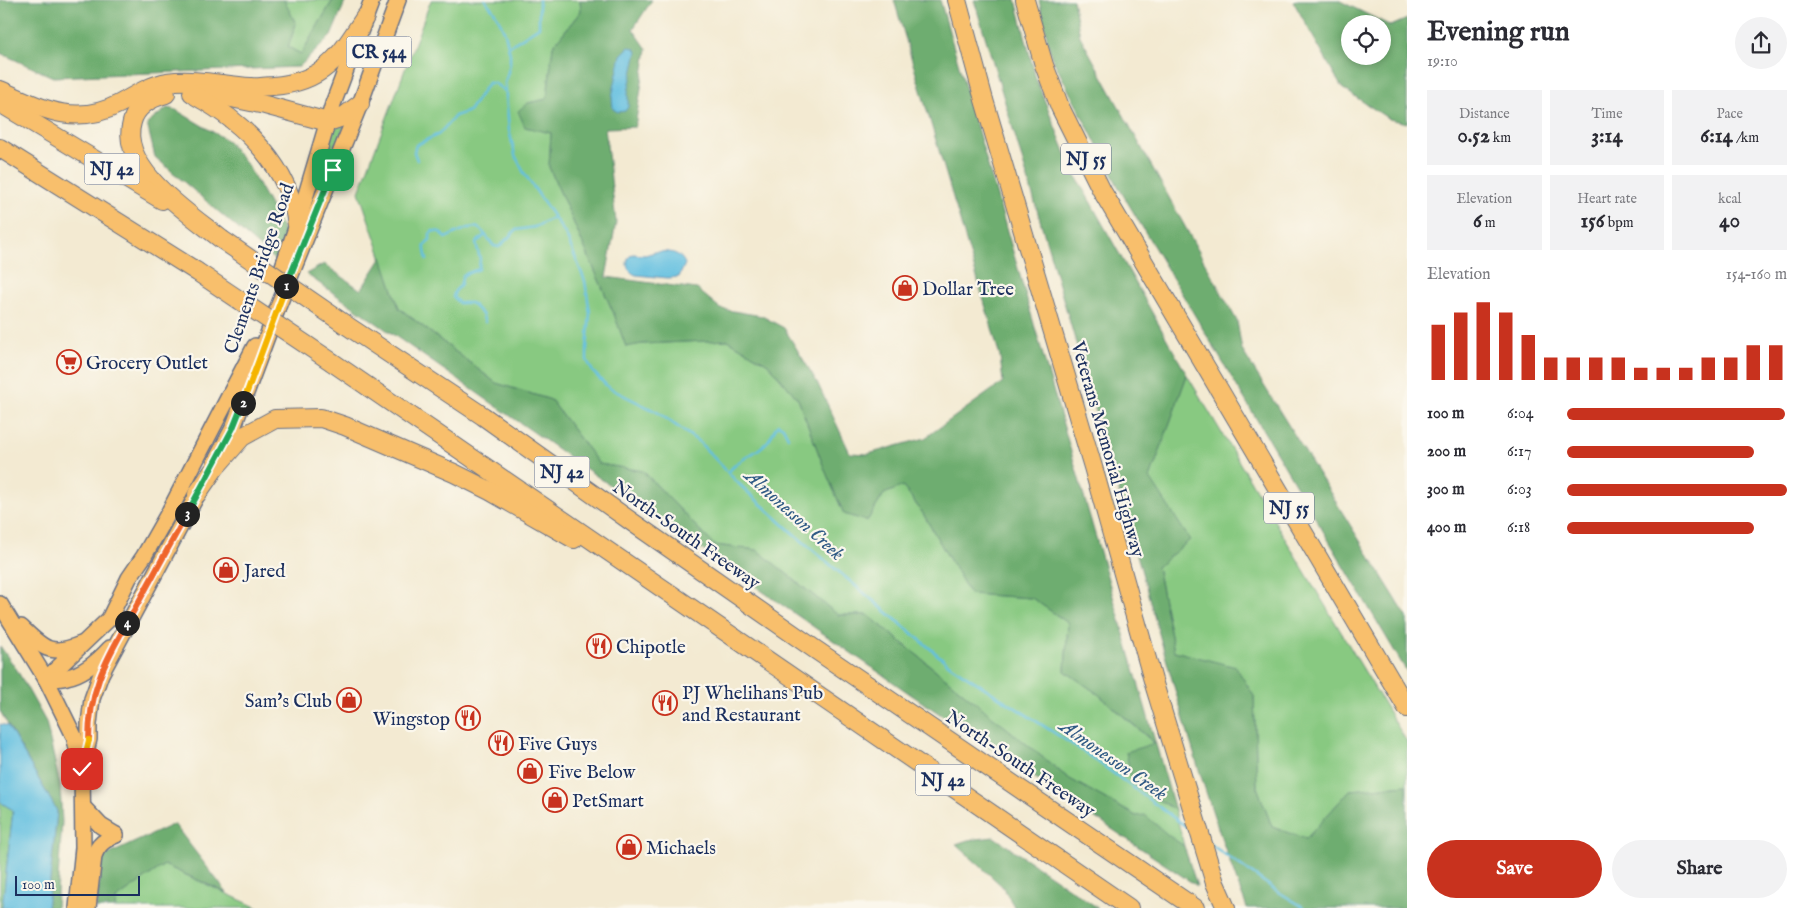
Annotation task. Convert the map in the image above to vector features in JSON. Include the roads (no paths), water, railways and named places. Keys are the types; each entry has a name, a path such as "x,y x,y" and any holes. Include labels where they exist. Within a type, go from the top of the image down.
{"highway":[{"name":"Veterans Memorial Highway","path":"957,0 984,100 1093,467 1154,684 1215,884 1226,908"},
{"name":"NJ 55","path":"1025,0 1044,65 1060,107 1102,191 1407,708"},
{"path":"0,90 36,106 70,116 104,110 138,92 164,83 198,82 251,87 287,85 301,82 324,69 342,51 365,17"},
{"path":"191,93 211,104 250,135 268,157 290,194 297,225"},
{"path":"221,239 167,195 148,176 132,150 130,128 133,118 143,105 159,96 170,94 212,94 265,105 328,122 343,117 360,104"},
{"name":"North-South Freeway","path":"0,103 159,197 483,416 776,622 1195,908"},
{"name":"NJ 42","path":"0,148 196,271 332,362 1130,908"},
{"path":"197,494 215,468 242,436 275,419 321,418 345,426 435,464 490,491 576,540 610,552"}],"main road":[{"name":"Clements Bridge Road","path":"46,679 109,618 129,578 170,512 244,369 254,347 297,225 328,122 372,0"},
{"path":"388,26 393,0"},
{"name":"Clements Bridge Road","path":"82,769 89,739 92,699 101,674 233,428 278,306 360,104 398,0"},
{"path":"4,610 41,646 57,651 68,649 87,641"},
{"path":"4,610 46,679"},
{"name":"Clements Bridge Road","path":"46,679 68,677 86,668 102,656 120,636"},
{"name":"Clements Bridge Road","path":"46,679 74,736 82,769 83,848 77,908"},
{"path":"83,807 101,826 116,835 104,841 97,848 94,856 88,908"}],"water":[{"path":"629,47 637,51 628,92 628,107 625,111 618,112 613,109 612,97 621,55"},
{"path":"655,252 668,252 680,256 685,264 679,277 668,278 636,275 630,271 627,263 632,254 645,255"},
{"path":"0,724 8,726 57,811 47,908 2,908 13,810 0,802"}],"waterway":[{"name":"Almonesson Creek","path":"485,0 499,20 505,33 510,54 510,64 505,83 509,130 515,155 524,173 566,235 585,281 590,313 587,360 593,372 609,388 657,412 699,442 739,484 795,535 951,666 1087,754 1192,831"},
{"path":"508,47 539,27 539,0"},
{"path":"417,160 414,152 416,145 439,134 455,116 469,111 488,83 494,83 505,91"},
{"path":"427,260 425,246 430,240 430,234 433,231 440,232 445,238 475,227 483,232 494,246 499,247 516,230 535,227 554,217"},
{"path":"485,235 476,243 480,259 479,269 463,275 460,286 455,291 453,297 459,303 471,303 482,314 485,322"},
{"path":"728,473 737,464 763,446 778,424 783,427 788,437"},
{"name":"Almonesson Creek","path":"1210,844 1277,891 1305,908"}],"place":[{"name":"Dollar Tree","path":"905,288"},
{"name":"Grocery Outlet","path":"69,362"},
{"name":"Jared","path":"226,570"},
{"name":"Chipotle","path":"599,646"},
{"name":"Sam's Club","path":"349,700"},
{"name":"PJ Whelihans Pub and Restaurant","path":"665,703"},
{"name":"Wingstop","path":"468,718"},
{"name":"Five Guys","path":"501,743"},
{"name":"Five Below","path":"530,771"},
{"name":"PetSmart","path":"555,800"},
{"name":"Michaels","path":"629,847"}]}
